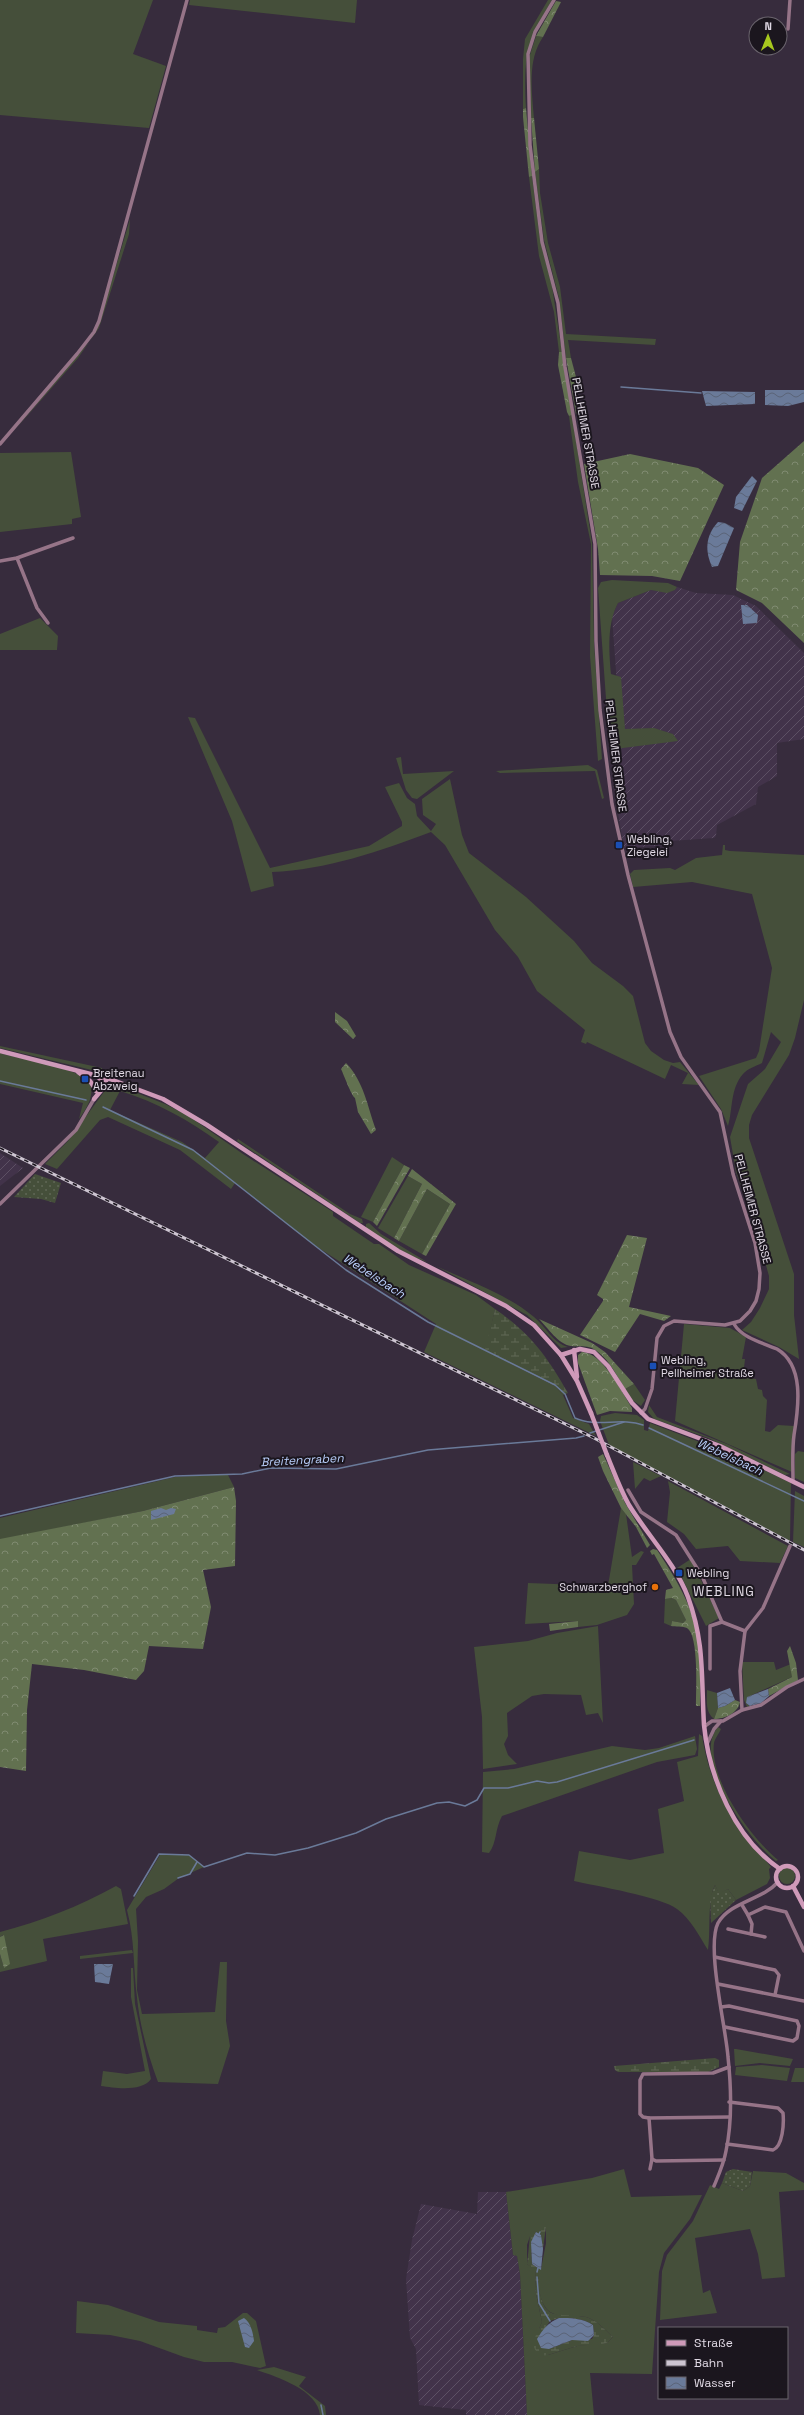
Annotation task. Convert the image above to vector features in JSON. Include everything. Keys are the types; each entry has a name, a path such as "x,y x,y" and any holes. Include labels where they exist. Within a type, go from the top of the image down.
{"main road":[{"path":"0,1050 101,1076 154,1095 186,1111 398,1251 506,1306 534,1325 561,1355 577,1381 621,1489 673,1568 687,1595 694,1615 702,1658 704,1726 714,1772 736,1819 751,1841 780,1868"},
{"path":"75,1070 90,1081 96,1090"},
{"path":"94,1099 101,1076"},
{"path":"94,1099 104,1087 107,1078"},
{"path":"561,1355 574,1350 587,1349 602,1359 640,1413 655,1422 720,1446 804,1487"},
{"path":"574,1350 577,1381"},
{"path":"790,1866 796,1870 798,1880 793,1886 783,1887 778,1882 776,1875 780,1868 790,1866"},
{"path":"793,1886 804,1907"}],"street":[{"path":"0,444 94,332 99,321 187,0"},
{"name":"PELLHEIMER STRASSE","path":"554,0 535,32 528,54 530,145 542,242 558,303 566,367 595,544 596,641 606,762 612,804 628,875 670,1032 681,1057 720,1112 733,1174 755,1243 760,1273 758,1296 746,1317 734,1324"},
{"path":"788,29 790,0"},
{"path":"0,561 17,558 73,538"},
{"path":"17,558 37,608 48,623"},
{"path":"0,1204 76,1130 94,1099"},
{"path":"640,1413 645,1409 652,1389 657,1338 664,1326 674,1321 717,1325 734,1324 738,1331 782,1351 796,1361"},
{"path":"793,1481 794,1437 802,1390 802,1379"},
{"path":"628,1490 641,1512 676,1535 702,1576 722,1622 745,1631"},
{"path":"742,1710 740,1671 745,1631 763,1608 790,1546"},
{"path":"710,1669 708,1629 722,1622"},
{"path":"704,1726 712,1722 721,1721 742,1710 761,1705 787,1687 804,1679"},
{"path":"707,1745 721,1721"},
{"path":"704,1726 717,1726"},
{"path":"714,2186 724,2160 729,2117 729,2067 715,1957 718,1924 723,1917 770,1890 778,1882"},
{"path":"742,1905 752,1924 751,1934"},
{"path":"748,1916 765,1907 786,1912 804,1951"},
{"path":"728,1929 765,1936"},
{"path":"715,1957 779,1972 775,1995"},
{"path":"718,1984 804,2001"},
{"path":"721,2007 729,2006 797,2021 800,2026 797,2038 793,2041 725,2027"},
{"path":"729,2067 713,2073 643,2074 640,2080 640,2114 643,2117 729,2117"},
{"path":"727,2144 772,2150 777,2148 780,2143 783,2117 783,2113 778,2108 729,2102"},
{"path":"649,2118 652,2159 650,2169"},
{"path":"652,2159 656,2161 724,2160"}],"shaded area":[{"path":"677,587 696,593 733,595 756,606 804,653 804,739 777,743 777,776 758,787 756,804 717,825 716,836 714,838 670,841 670,845 624,848 613,784 617,785 617,770 622,754 612,616 618,603 651,590 667,592 675,590"},
{"path":"0,1153 23,1168 0,1186"},
{"path":"478,2192 506,2192 513,2255 517,2256 520,2274 527,2415 466,2415 466,2410 419,2405 416,2349 410,2338 406,2279 412,2240 421,2204 477,2214"}],"green space":[{"path":"0,0 153,0 133,54 166,66 149,128 0,115"},
{"path":"190,0 357,0 355,23 189,5"},
{"path":"548,0 552,0 536,29 528,51 525,75 526,108 523,109 523,59 525,39"},
{"path":"556,1 561,2 543,37 536,36"},
{"path":"536,36 543,37 538,46 533,66 532,87 534,118 531,118 529,58"},
{"path":"526,108 532,176 529,177 523,117 523,109"},
{"path":"531,118 534,118 539,169 535,172"},
{"path":"539,169 540,193 548,243 560,287 566,334 656,339 655,345 568,340 571,358 566,358 559,298 544,240 535,172"},
{"path":"532,176 540,239 552,286 562,352 559,352 554,312 539,256 529,177"},
{"path":"130,219 129,234 99,328 90,340 98,327"},
{"path":"89,342 78,358 14,431"},
{"path":"559,352 562,352 572,415 569,416 558,365"},
{"path":"566,358 571,358 576,377 578,412 576,414"},
{"path":"572,415 592,543 594,643 602,759 598,761 590,656 591,544 578,482 569,416"},
{"path":"804,441 804,643 762,603 736,590 740,542 762,478"},
{"path":"71,452 81,517 72,519 72,524 0,532 0,453"},
{"path":"630,454 698,468 724,485 680,581 652,576 600,575 598,549 584,464"},
{"path":"612,580 668,583 677,587 675,590 667,593 651,590 618,603 614,611 610,628 609,647 611,674 621,677 625,729 654,728 673,734 678,741 615,749 609,740 598,588 601,582"},
{"path":"40,618 58,636 57,650 0,650 0,634"},
{"path":"188,717 195,718 270,868 369,846 402,826 402,822 385,787 399,783 407,798 415,804 417,816 431,831 436,824 423,815 422,799 450,779 462,835 469,853 526,897 574,941 592,963 623,986 633,996 645,1043 651,1051 664,1060 673,1063 680,1062 699,1085 682,1084 688,1073 671,1065 665,1079 587,1042 586,1044 581,1042 585,1030 537,991 518,957 495,930 445,845 431,832 393,846 353,858 312,868 272,872 274,886 251,892 232,821"},
{"path":"401,757 403,774 454,771 417,799 412,798 406,790 396,758"},
{"path":"588,765 597,770 604,798 602,799 595,771 500,773 496,771"},
{"path":"723,845 725,845 725,850 730,851 804,855 804,1000 795,1038 789,1055 752,1115 749,1125 749,1138 794,1274 794,1315 799,1359 779,1347 742,1330 751,1322 760,1308 769,1289 769,1276 753,1219 736,1172 730,1137 748,1084 765,1069 781,1042 771,1032 762,1063 747,1071 739,1080 734,1093 728,1126 721,1109 699,1076 756,1058 759,1051 772,968 752,894 692,882 633,887 630,874 634,870 670,868 675,870 696,858 722,855"},
{"path":"335,1012 347,1021 356,1036 353,1039 335,1022"},
{"path":"0,1046 102,1068 102,1070 100,1072 0,1048"},
{"path":"0,1053 63,1069 76,1073 85,1078 90,1084 91,1098 79,1119 83,1103 0,1084"},
{"path":"346,1063 357,1078 364,1094 376,1130 371,1134 358,1112 355,1098 341,1069"},
{"path":"114,1084 165,1104 187,1115 243,1154 333,1212 333,1216 374,1244 379,1244 409,1265 476,1295 495,1309 486,1351 555,1386 563,1395 573,1418 589,1424 596,1436 424,1352 436,1324 311,1243 235,1183 231,1189 180,1150 108,1117 100,1120 57,1169 45,1164 68,1141 109,1085","holes":["120,1091 134,1095 172,1112 219,1142 205,1158 182,1142 110,1110"]},
{"path":"238,1139 350,1214 362,1219 363,1223 360,1223 237,1141"},
{"path":"392,1157 404,1165 373,1222 361,1217"},
{"path":"404,1165 410,1168 377,1226 373,1222"},
{"path":"412,1169 456,1204 426,1256 422,1254 450,1204 427,1189 399,1241 394,1238 422,1184 408,1176"},
{"path":"35,1174 61,1183 55,1203 41,1199 14,1197"},
{"path":"408,1176 422,1184 394,1238 378,1228"},
{"path":"427,1189 450,1204 422,1254 399,1241"},
{"path":"369,1223 381,1234 427,1262 403,1251 366,1228 366,1224"},
{"path":"627,1235 647,1238 629,1307 671,1316 664,1321 640,1314 615,1352 580,1335 603,1301 603,1299 597,1295"},
{"path":"436,1266 487,1288 512,1301 534,1317 558,1342 568,1347 561,1348 527,1315"},
{"path":"495,1309 508,1318 537,1346 568,1393 563,1395 555,1386 485,1351"},
{"path":"539,1319 592,1343 605,1352 634,1384 625,1389 610,1364 595,1349 585,1346 566,1345"},
{"path":"684,1324 730,1328 746,1337 742,1359 745,1359 743,1377 756,1379 758,1389 762,1390 763,1396 767,1400 765,1431 770,1432 778,1425 794,1426 792,1472 675,1421"},
{"path":"582,1352 590,1354 597,1359 611,1374 632,1408 632,1412 610,1411 597,1415 578,1363 578,1355"},
{"path":"634,1384 645,1400 641,1406 632,1400 625,1389"},
{"path":"649,1405 657,1417 727,1444 790,1474 785,1475 708,1438 654,1419 648,1412"},
{"path":"615,1413 637,1415 644,1420 644,1430 648,1431 650,1423 723,1451 791,1483 790,1541 609,1445 600,1421 601,1416"},
{"path":"798,1451 804,1452 804,1482 795,1478 795,1454"},
{"path":"603,1454 625,1503 650,1545 647,1548 636,1527 621,1508 603,1471 598,1457"},
{"path":"633,1462 661,1476 650,1481 644,1478 635,1489"},
{"path":"228,1475 234,1487 143,1511 0,1540 0,1518 175,1477"},
{"path":"668,1481 788,1546 780,1563 740,1561 728,1546 696,1549 684,1534 667,1522 670,1492"},
{"path":"234,1487 236,1501 235,1566 203,1570 211,1607 203,1649 149,1646 144,1671 136,1680 84,1670 32,1664 27,1710 26,1771 0,1767 0,1539 143,1511"},
{"path":"795,1491 804,1496 804,1547 793,1542"},
{"path":"621,1508 626,1514 632,1557 641,1551 644,1552 636,1565 632,1565 634,1604 627,1615 597,1625 578,1627 578,1621 525,1624 528,1583 608,1586"},
{"path":"653,1549 657,1550 677,1581 688,1603 696,1626 700,1655 700,1706 696,1706 696,1664 691,1633 687,1628 671,1626 672,1621 683,1623 686,1620 676,1600 672,1598 665,1599 666,1590 673,1588 654,1554 652,1555 650,1551"},
{"path":"691,1559 719,1618 706,1626 677,1568"},
{"path":"672,1598 676,1600 686,1620 683,1623 672,1621 671,1626 664,1623 665,1599"},
{"path":"578,1621 578,1627 550,1631 549,1624"},
{"path":"598,1626 603,1723 598,1713 586,1715 581,1695 544,1694 532,1696 507,1713 508,1736 504,1744 508,1755 517,1764 483,1769 482,1717 474,1647 528,1641 557,1633"},
{"path":"790,1646 796,1663 798,1680 769,1696 768,1689 792,1677 787,1651"},
{"path":"742,1662 774,1662 776,1670 791,1664 792,1677 752,1695 746,1703 750,1706 747,1707 744,1700"},
{"path":"707,1690 717,1693 718,1708 714,1719 708,1710"},
{"path":"735,1700 740,1702 739,1706 734,1712 727,1717 714,1719 718,1708"},
{"path":"718,1727 721,1729 714,1743 714,1758 718,1774 734,1807 756,1838 778,1860 776,1861 752,1837 739,1819 717,1778 712,1759 711,1741"},
{"path":"699,1734 702,1736 706,1757 718,1792 726,1807 746,1836 771,1867 769,1869 770,1878 767,1884 736,1900 728,1889 719,1894 715,1885 710,1908 708,1950 694,1928 677,1909 658,1900 644,1896 574,1881 579,1851 630,1860 664,1853 658,1809 684,1801 677,1762 698,1756"},
{"path":"695,1736 697,1749 695,1755 657,1762 502,1816 498,1825 492,1849 489,1853 482,1852 483,1772 514,1769 612,1746 645,1750 659,1748"},
{"path":"160,1855 189,1855 204,1867 179,1878 164,1889 146,1897 136,1909 138,1941 137,1990 142,2014 215,2012 220,1962 227,1962 226,2021 230,2046 218,2084 158,2082 145,2041 138,2009 134,1954 130,1921 127,1910"},
{"path":"787,1868 793,1870 795,1876 793,1882 787,1884 781,1882 779,1876 781,1870"},
{"path":"715,1885 719,1893 728,1889 736,1900 711,1923 710,1898"},
{"path":"116,1886 121,1889 128,1924 43,1939 47,1961 0,1972 0,1954 4,1968 3,1935 0,1937 0,1932 59,1913"},
{"path":"4,1935 10,1964 4,1968 0,1954 0,1937"},
{"path":"132,1950 133,1953 80,1959 80,1956"},
{"path":"131,1968 133,1968 135,2004 151,2079 141,2086 128,2088 101,2086 103,2071 127,2074 145,2071 131,1997"},
{"path":"734,2049 793,2059 790,2066 760,2063 735,2066"},
{"path":"715,2058 719,2060 719,2067 708,2072 618,2072 615,2070 614,2066"},
{"path":"762,2065 790,2068 787,2081 735,2075 736,2067"},
{"path":"795,2068 804,2068 804,2082 791,2082"},
{"path":"624,2169 631,2197 702,2195 690,2219 664,2253 659,2272 652,2374 590,2373 594,2415 527,2415 520,2274 517,2256 513,2255 506,2192 592,2178","holes":["546,2228 546,2243 541,2269 538,2268 538,2279 541,2299 547,2310 556,2315 586,2317 594,2320 613,2337 607,2343 577,2346 548,2355 539,2329 542,2322 535,2289 536,2270 527,2264 527,2245 531,2233"]},
{"path":"733,2169 752,2172 750,2186 743,2191 722,2183 726,2172"},
{"path":"753,2171 786,2173 804,2183 804,2190 779,2192 785,2277 762,2279 758,2254 750,2229 695,2238 703,2293 710,2290 717,2313 660,2320 662,2271 667,2255 693,2221 710,2185 719,2189 722,2183 743,2191 750,2186"},
{"path":"536,2225 546,2227 542,2255 541,2235 536,2232 532,2244 532,2264 538,2268 540,2295 545,2307 549,2312 555,2314 586,2317 594,2320 613,2337 607,2343 577,2346 548,2355 539,2356 532,2344 542,2322 535,2289 536,2271 527,2264 530,2239 529,2227","holes":["559,2318 572,2318 593,2325 594,2335 592,2339 572,2340 549,2349 546,2327 550,2321"]},
{"path":"77,2301 108,2305 159,2322 197,2326 197,2330 217,2333 218,2328 225,2327 243,2313 247,2313 256,2321 266,2366 260,2368 232,2362 204,2362 184,2357 140,2341 110,2335 76,2333"},
{"path":"274,2367 306,2377 299,2386 325,2406 326,2415 320,2415 318,2406 312,2398 295,2386 275,2376 257,2370"}],"water":[{"path":"765,390 804,390 804,402 788,406 765,405"},
{"path":"702,391 755,392 755,404 706,406"},
{"path":"752,476 757,481 742,511 734,508 736,497"},
{"path":"718,522 725,523 734,528 718,566 712,567 707,549 711,533"},
{"path":"741,605 747,605 758,615 757,623 743,624"},
{"path":"161,1508 166,1510 171,1508 176,1509 174,1514 151,1520 151,1511"},
{"path":"730,1688 735,1700 718,1708 717,1693"},
{"path":"768,1689 769,1696 761,1703 750,1706 746,1703 747,1697"},
{"path":"94,1964 113,1964 109,1984 95,1982"},
{"path":"536,2232 541,2235 543,2249 541,2270 532,2264 531,2242"},
{"path":"244,2318 250,2325 254,2338 254,2341 249,2348 245,2347 238,2321"},
{"path":"559,2318 585,2321 593,2325 594,2335 588,2341 572,2340 549,2349 541,2348 537,2339 546,2326"}],"waterway":[{"path":"621,387 701,393"},
{"name":"Webelsbach","path":"0,1081 86,1100"},
{"name":"Webelsbach","path":"103,1107 193,1150 346,1270 428,1322 555,1385 565,1394 575,1418 591,1422 626,1422 643,1425"},
{"name":"Breitengraben","path":"590,1433 624,1422"},
{"name":"Webelsbach","path":"649,1428 804,1501"},
{"name":"Breitengraben","path":"0,1516 175,1476 242,1474 271,1468 336,1469 428,1450 576,1438 584,1436"},
{"path":"134,1896 159,1854 189,1855 204,1867 247,1853 275,1855 308,1848 356,1833 386,1819 437,1803 449,1802 465,1806 477,1800 484,1788 508,1788 537,1781 549,1783 557,1782 694,1740"},
{"path":"178,1878 190,1874 197,1862"},
{"path":"537,2272 538,2268"},
{"path":"537,2277 539,2303 550,2321"},
{"path":"321,2405 323,2415"}],"railway":[{"path":"0,1148 594,1438 804,1550"}],"place":[{"name":"Webling, Ziegelei","path":"619,845"},
{"name":"Breitenau Abzweig","path":"85,1079"},
{"name":"Webling, Pellheimer Straße","path":"653,1366"},
{"name":"Webling","path":"679,1573"},
{"name":"Schwarzberghof","path":"655,1587"}],"district":[{"name":"WEBLING","path":"724,1591"}]}
